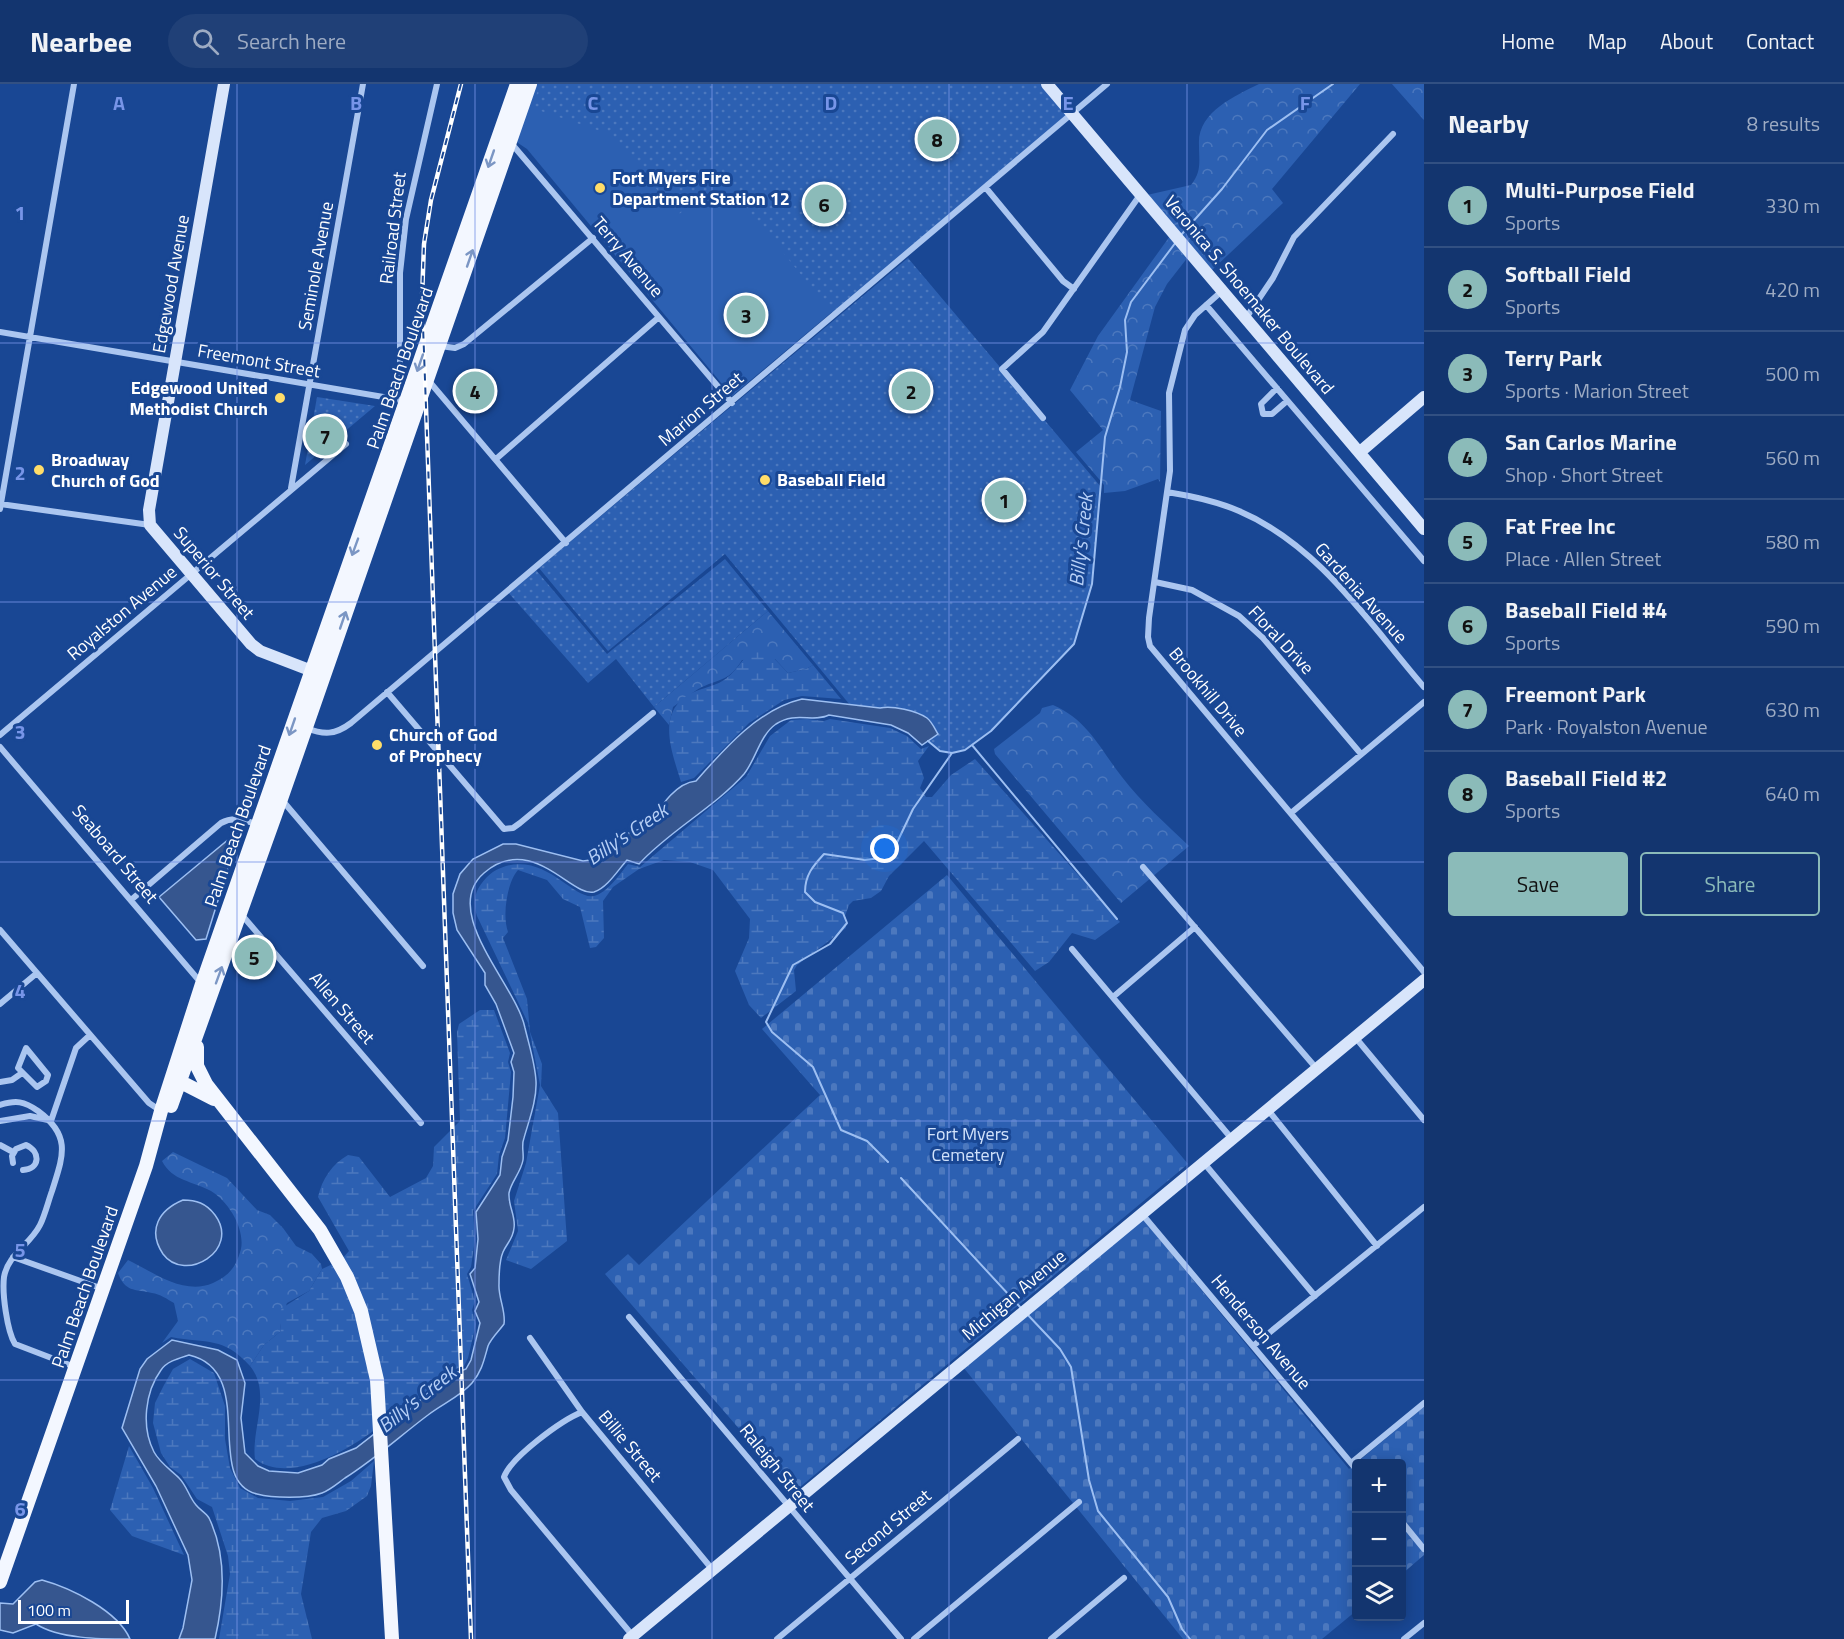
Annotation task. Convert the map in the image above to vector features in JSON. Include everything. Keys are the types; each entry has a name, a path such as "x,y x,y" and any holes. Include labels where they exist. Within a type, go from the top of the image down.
{"main road":[{"name":"Palm Beach Boulevard","path":"0,1582 147,1163 161,1111 176,1080 202,984 258,825 388,492 439,346 505,136 517,84"},
{"name":"Palm Beach Boulevard","path":"199,1030 305,728 317,673 407,401 505,136 530,84"},
{"path":"439,346 437,327 454,278 453,272"},
{"path":"388,492 390,470 409,414 407,401"},
{"path":"237,886 237,907 241,913"},
{"path":"147,1163 157,1146 176,1080 199,1030"},
{"path":"199,1030 196,1058 206,1084 216,1100 309,1216 347,1277 361,1311 372,1349 380,1417 392,1639"},
{"path":"176,1080 216,1100"}],"street":[{"path":"0,505 74,84"},
{"name":"Edgewood Avenue","path":"150,525 149,510 224,84"},
{"name":"Seminole Avenue","path":"291,488 363,84"},
{"name":"Railroad Street","path":"400,378 400,273 406,219 417,161 437,84"},
{"name":"Veronica S. Shoemaker Boulevard","path":"1047,84 1424,529"},
{"name":"Marion Street","path":"305,728 324,734 343,729 732,403 1107,84"},
{"path":"1245,318 1273,278 1294,237 1393,134"},
{"name":"Terry Avenue","path":"505,136 732,403"},
{"path":"986,188 1063,281 1074,289"},
{"path":"1043,418 1002,369 1043,332 1140,195"},
{"path":"439,346 455,348 464,344 592,238"},
{"name":"Brookhill Drive","path":"1222,291 1195,315 1185,330 1169,393 1167,413 1170,460 1148,637 1150,646 1424,972"},
{"path":"1206,305 1424,561"},
{"path":"496,459 659,317"},
{"name":"Freemont Street","path":"0,332 407,401"},
{"path":"427,380 566,543"},
{"path":"1276,388 1262,404 1263,414 1272,414 1287,401"},
{"path":"1360,453 1424,397"},
{"name":"Royalston Avenue","path":"0,735 346,444"},
{"name":"Gardenia Avenue","path":"1167,492 1224,505 1284,535 1321,567 1424,687"},
{"name":"Superior Street","path":"0,505 150,525 190,575 251,644 260,651 317,673"},
{"name":"Floral Drive","path":"1155,582 1192,590 1239,616 1263,638 1361,754"},
{"path":"387,692 489,815 504,829 520,823 653,713"},
{"path":"1291,813 1424,702"},
{"name":"Seaboard Street","path":"0,747 202,984"},
{"path":"281,799 423,966"},
{"path":"130,900 229,819 240,819 258,825"},
{"path":"1143,867 1317,1069"},
{"name":"Allen Street","path":"241,913 422,1123"},
{"path":"1113,997 1195,927"},
{"path":"0,930 149,1103 161,1111"},
{"path":"1072,949 1232,1139"},
{"path":"0,1004 37,973"},
{"name":"Michigan Avenue","path":"631,1637 1424,980"},
{"path":"51,1120 76,1048 90,1035"},
{"path":"1355,1037 1424,1120"},
{"path":"26,1048 48,1075 46,1081 37,1087 22,1073 18,1065 26,1048"},
{"path":"0,1082 12,1080 22,1073"},
{"path":"0,1105 14,1101 23,1102 51,1120 60,1135 63,1159 41,1224 13,1257 4,1279 9,1328 15,1344 76,1368"},
{"path":"1268,1110 1377,1246"},
{"path":"0,1121 30,1116 51,1120"},
{"path":"0,1145 13,1152"},
{"path":"13,1152 26,1146 36,1152 35,1165 29,1170 23,1170"},
{"path":"13,1152 13,1163"},
{"path":"1204,1163 1315,1296"},
{"path":"1253,1346 1424,1207"},
{"name":"Henderson Avenue","path":"1142,1213 1351,1463"},
{"path":"13,1257 103,1289"},
{"name":"Raleigh Street","path":"629,1317 901,1639"},
{"name":"Billie Street","path":"530,1338 582,1412 712,1569"},
{"path":"1351,1463 1424,1403"},
{"path":"582,1412 568,1418 534,1446 507,1469 504,1477 511,1490 631,1637"},
{"name":"Second Street","path":"777,1639 1018,1439"},
{"path":"914,1639 1079,1502"},
{"path":"1406,1528 1424,1549"},
{"path":"1051,1639 1124,1578"},
{"path":"1404,1639 1424,1623"}],"green space":[{"path":"531,84 1035,84 1063,118 732,396 527,149 512,139"},
{"path":"540,84 1042,84 1069,116 834,315 723,179 678,215 612,135 532,108"},
{"path":"1259,84 1360,84 1272,189 1283,203 1212,270 1147,195 1191,185 1198,170 1200,133 1204,123 1219,107"},
{"path":"1392,84 1424,84 1424,120 1423,119"},
{"path":"1170,236 1188,257 1167,284 1155,307 1130,400 1161,411 1160,482 1158,479 1125,491 1104,493 1104,485 1076,452 1103,430 1070,390 1098,336"},
{"path":"908,258 1101,487 1092,584 1074,644 991,731 965,750 952,753 940,751 913,727 860,717 725,554 608,651 539,568"},
{"path":"317,397 375,406 305,465"},
{"path":"725,559 768,611 654,707 616,659 588,683 507,591 536,570 607,654"},
{"path":"768,611 813,665 788,673 775,659 742,660 725,678 698,689 673,707 669,725 654,707"},
{"path":"757,649 767,651 788,673 813,665 841,699 802,696 784,700 749,723 694,778 681,782 671,749 669,726 676,705 690,694 724,680"},
{"path":"1053,705 1065,711 1084,727 1137,795 1189,846 1121,903 995,754 994,749 1040,713 1042,708"},
{"path":"830,719 890,728 907,736 921,749 929,746 918,761 924,778 920,788 926,797 932,797 951,775 975,759 1120,922 1095,940 1072,933 1049,962 1035,971 924,841 889,876 881,891 871,898 853,901 849,905 845,916 846,928 797,965 794,970 796,991 761,1018 749,1005 735,971 749,938 750,919 713,870 690,862 664,860 639,869 613,887 603,901 604,938 596,947 590,948 580,907 563,899 547,880 518,870 508,891 505,917 508,932 503,938 527,999 530,1032 542,1064 541,1086 558,1113 567,1241 531,1269 506,1260 518,1231 514,1201 526,1163 540,1085 528,1023 477,916 475,902 478,889 493,872 506,866 521,864 547,872 586,895 599,894 613,883 628,864 640,867 746,777 770,736 791,720 824,721"},
{"name":"Fort Myers Cemetery","path":"947,875 1188,1164 794,1492 605,1274 628,1254 639,1265 820,1095 762,1029"},
{"path":"480,1010 494,1010 510,1053 508,1062 511,1072 505,1138 499,1155 497,1174 473,1211 475,1239 471,1267 467,1274 475,1301 472,1310 476,1324 464,1366 442,1377 406,1411 385,1424 342,1259 349,1251 318,1197 328,1173 348,1155 359,1157 390,1197 426,1178 433,1166 434,1147 460,1121 457,1032 459,1024"},
{"path":"173,1152 227,1178 257,1210 270,1215 296,1246 312,1254 321,1264 322,1269 309,1291 287,1303 280,1322 281,1331 264,1345 250,1366 223,1345 171,1337 162,1343 178,1321 174,1303 158,1294 127,1287 118,1273 128,1260 180,1285 202,1286 224,1277 237,1261 242,1241 234,1217 218,1196 177,1177 166,1168 162,1161"},
{"path":"1142,1218 1349,1469 1352,1467 1352,1614 1322,1639 1183,1639 963,1367"},
{"path":"335,1263 344,1279 368,1350 377,1428 351,1446 318,1462 284,1468 269,1466 255,1459 260,1388 250,1366 264,1345 281,1331 279,1315 282,1308 309,1291 322,1269"},
{"path":"190,1359 214,1373 225,1406 225,1439 230,1468 240,1488 258,1498 290,1501 323,1497 351,1481 374,1461 371,1486 367,1496 346,1511 322,1518 311,1532 301,1594 312,1639 219,1639 230,1574 228,1556 212,1507 197,1499 181,1475 170,1467 161,1453 153,1423 155,1403 173,1369"},
{"path":"1424,1407 1424,1555 1406,1571 1406,1459 1361,1459"},
{"path":"129,1446 153,1488 184,1555 132,1536 110,1510"}],"water":[{"path":"802,699 904,709 927,718 938,734 922,745 908,733 891,725 829,715 783,720 766,734 748,768 732,786 639,864 627,860 608,883 599,890 585,891 549,869 518,860 502,862 484,873 473,889 470,908 475,928 519,1011 532,1054 536,1081 534,1103 523,1141 523,1160 509,1193 514,1228 502,1255 499,1281 504,1324 489,1343 480,1370 468,1388 331,1488 322,1493 307,1496 280,1497 257,1494 241,1485 233,1469 227,1403 221,1382 210,1365 189,1355 167,1364 156,1379 148,1399 147,1432 156,1456 182,1481 194,1502 209,1518 219,1547 222,1578 215,1639 179,1639 192,1580 188,1555 156,1486 122,1428 140,1369 147,1359 172,1340 218,1350 237,1360 245,1383 241,1418 245,1453 258,1466 269,1471 298,1473 322,1465 329,1459 356,1448 382,1428 397,1421 446,1377 466,1369 471,1360 480,1323 475,1311 479,1302 470,1274 475,1268 478,1239 476,1212 500,1175 502,1157 508,1140 513,1097 514,1072 511,1062 514,1053 496,1004 485,985 485,973 457,930 453,913 453,894 460,874 473,859 503,844 516,844 583,861 598,859 617,838 645,827 676,790 696,781 744,731 771,711"},
{"path":"229,839 237,839 206,939 196,940 159,897"},
{"path":"183,1200 204,1205 215,1215 221,1228 221,1240 216,1251 207,1259 196,1264 184,1265 173,1262 163,1254 156,1237 156,1229 162,1215"},
{"path":"42,1580 79,1595 105,1610 124,1629 130,1639 68,1635 56,1633 36,1624 13,1633 0,1630 0,1603 13,1604 35,1582"}],"waterway":[{"name":"Billy's Creek","path":"1181,235 1222,189 1267,130 1333,84"},
{"name":"Billy's Creek","path":"928,741 940,751 952,753 965,750 991,731 1074,644 1092,584 1105,437 1120,387 1127,352 1125,320 1131,302 1176,242"},
{"path":"972,745 1117,919"},
{"path":"888,1162 867,1141 841,1130 813,1067 772,1032 766,1022 793,965 830,944 847,923 843,913 815,902 805,892 806,881 813,867 824,854 865,860 881,858 892,853 913,809 952,753"},
{"path":"901,1178 1021,1308"},
{"path":"1027,1314 1060,1349 1071,1367 1089,1480 1098,1511 1168,1597 1182,1629 1190,1639"}],"railway":[{"path":"461,84 431,200 424,244 422,298 471,1639"}],"place":[{"name":"Baseball Field #2","path":"937,139"},
{"name":"Fort Myers Fire Department Station 12","path":"600,188"},
{"name":"Baseball Field #4","path":"824,204"},
{"name":"Terry Park","path":"746,315"},
{"name":"San Carlos Marine","path":"475,391"},
{"name":"Softball Field","path":"911,391"},
{"name":"Edgewood United Methodist Church","path":"280,398"},
{"name":"Freemont Park","path":"325,436"},
{"name":"Broadway Church of God","path":"39,470"},
{"name":"Baseball Field","path":"765,480"},
{"name":"Multi-Purpose Field","path":"1004,500"},
{"name":"Church of God of Prophecy","path":"377,745"},
{"name":"Fat Free Inc","path":"254,957"}]}
